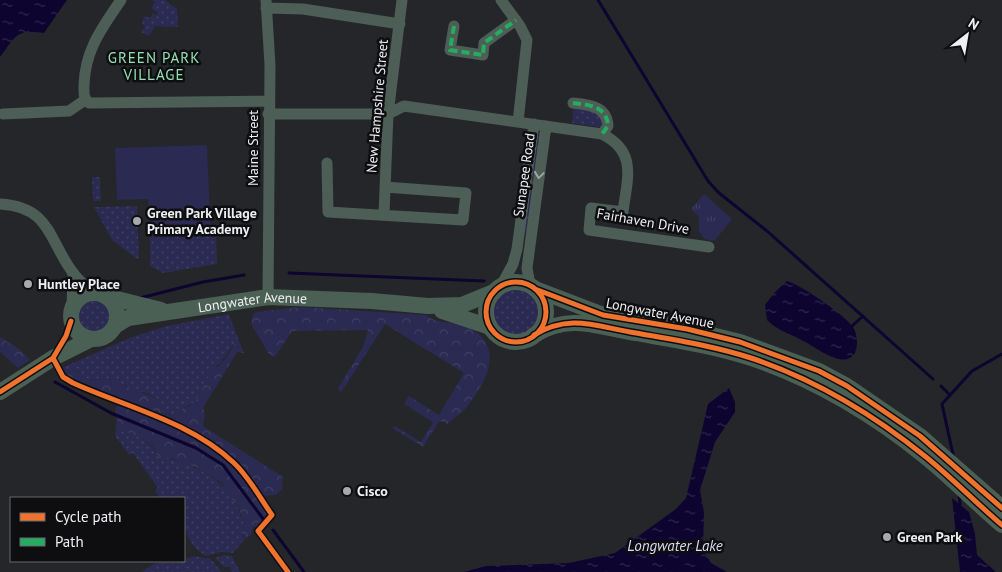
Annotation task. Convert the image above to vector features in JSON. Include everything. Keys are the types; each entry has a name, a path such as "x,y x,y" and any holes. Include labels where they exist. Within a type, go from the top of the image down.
{"street":[{"path":"85,100 86,60 96,38 121,0"},
{"name":"New Hampshire Street","path":"384,214 388,114 402,0"},
{"path":"501,0 516,20 527,40 518,122"},
{"path":"266,4 400,24"},
{"name":"Maine Street","path":"266,4 270,65 268,101 268,297"},
{"path":"454,26 450,50 483,54 484,43 516,20"},
{"path":"85,100 89,103 268,101"},
{"path":"3,114 69,111 85,100"},
{"path":"573,103 594,106 602,111 608,126 602,134"},
{"name":"Fairhaven Drive","path":"268,114 388,114 404,106 602,134 617,142 626,156 628,171 623,212 592,208 589,230 710,247"},
{"name":"Sunapee Road","path":"532,287 527,268 540,125"},
{"name":"Sunapee Road","path":"497,289 513,264 540,125"},
{"path":"327,163 328,212 463,220 466,193 385,187"},
{"path":"0,204 23,208 42,221 73,274 115,308 117,315 114,326 104,337 91,339 53,358 0,392"},
{"path":"53,358 66,336 71,315 73,274"},
{"path":"515,282 532,287 544,302 546,315 542,326 534,335 523,341 508,341 495,334 486,317 486,306 497,289 515,282"},
{"name":"Longwater Avenue","path":"532,287 603,315 705,332 792,359 847,386 901,422 934,447 966,478 1002,508"},
{"name":"Longwater Avenue","path":"114,326 128,318 268,297 372,301 428,306 462,305 497,289"},
{"path":"91,339 78,333 71,315 80,298 99,294"},
{"name":"Longwater Avenue","path":"99,294 168,311"},
{"name":"Longwater Avenue","path":"428,306 490,327"},
{"name":"Longwater Avenue","path":"534,335 548,327 570,321 684,341 751,358 787,371 840,398 912,446 1002,525"}],"green space":[{"path":"152,0 165,0 177,9 178,27 155,26 149,36 141,32 145,26 142,24 144,16 150,18 153,13 157,15 158,13 151,8 155,2"},
{"path":"574,105 598,109 605,128 572,123"},
{"path":"537,133 540,133 527,233 522,232"},
{"path":"207,145 211,236 150,238 148,199 117,200 115,148"},
{"path":"92,177 100,177 101,201 93,201"},
{"path":"704,194 732,219 715,240 703,237 699,230 699,217 691,209"},
{"path":"137,206 139,257 137,259 112,240 94,207"},
{"path":"216,236 217,264 163,273 150,266 150,238"},
{"path":"516,288 525,290 533,295 538,303 540,312 538,321 533,329 525,334 516,336 507,334 499,329 494,321 492,312 494,303 499,295 507,290"},
{"path":"95,296 108,302 114,315 108,328 95,334 82,328 76,315 82,302"},
{"path":"300,307 426,315 436,320 465,326 481,337 488,346 490,357 485,379 465,409 448,424 440,421 423,447 392,428 395,426 421,442 433,422 404,404 409,396 439,415 464,373 385,324 342,391 339,392 338,388 363,347 368,330 292,331 275,357 269,354 251,324 253,314 256,312"},
{"path":"229,314 239,341 236,341 219,365 214,366 206,385 195,402 183,408 175,418 162,412 158,399 144,392 136,392 125,385 119,385 100,378 91,381 75,370 63,374 59,369 132,337 167,326"},
{"path":"0,337 19,349 30,360 18,368 0,352"},
{"path":"236,341 239,341 244,353 237,352 203,408 205,414 203,426 283,477 282,489 276,495 259,496 227,457 203,438 126,405 109,393 101,395 74,383 63,374 75,370 91,381 103,377 158,399 162,412 175,418 183,408 190,406 198,398 214,365 218,367"},
{"path":"118,403 193,435 220,452 244,475 272,515 263,526 253,527 251,535 245,539 242,532 244,525 240,511 221,482 194,466 182,465 173,458 159,458 153,447 145,440 136,435 115,429 117,420 115,410"},
{"path":"116,430 140,437 149,444 156,454 196,468 219,482 236,503 244,525 242,536 245,539 233,553 222,552 206,556 198,550 188,538 186,531 185,497 159,497 155,491 158,488 133,453 129,455 115,436"},
{"path":"224,555 232,556 240,572 232,572 230,567 224,567 215,558"},
{"path":"193,556 211,559 222,572 142,572 155,563 177,563 185,562 185,560"}],"water":[{"path":"0,0 67,0 44,33 22,33 14,39 0,57"},
{"path":"787,281 812,294 849,322 857,338 856,350 852,356 847,359 833,357 781,330 767,320 765,305"},
{"name":"Longwater Lake","path":"729,388 735,402 735,412 715,442 700,490 704,512 703,550 711,563 727,572 464,572 486,566 569,563 615,553 676,509 686,498 708,404"},
{"path":"952,498 969,512 975,534 977,555 996,572 960,572"}],"waterway":[{"path":"598,0 708,181 719,193 767,231 933,379"},
{"path":"289,273 484,281"},
{"path":"140,298 203,282 244,275"},
{"path":"852,326 863,316"},
{"path":"954,459 942,404 972,371 1002,354"},
{"path":"55,382 111,413 196,448 223,465 264,520"},
{"path":"941,386 950,395"},
{"path":"959,495 960,504"},
{"path":"273,530 304,572"}],"marked path":[{"path":"454,26 450,50 483,55 484,43 516,20"},
{"path":"573,103 601,110 607,119 608,126 602,134"}],"cycle path":[{"path":"516,282 533,287 541,295 546,312 541,329 533,337 516,342 499,337 491,329 486,312 491,295 499,287 516,282"},
{"path":"535,289 603,315 687,329 740,342 819,371 847,386 920,436 1002,508"},
{"path":"0,392 53,358 66,336 71,321"},
{"path":"534,335 547,328 572,323 596,325 737,354 798,376 843,400 886,427 936,465 1002,525"},
{"path":"53,358 63,377 73,383 178,426 217,449 234,463 272,515 258,531 288,572"}],"place":[{"name":"Green Park Village Primary Academy","path":"137,221"},
{"name":"Huntley Place","path":"28,284"},
{"name":"Cisco","path":"347,491"},
{"name":"Green Park","path":"887,537"}],"district":[{"name":"GREEN PARK VILLAGE","path":"154,66"}]}
